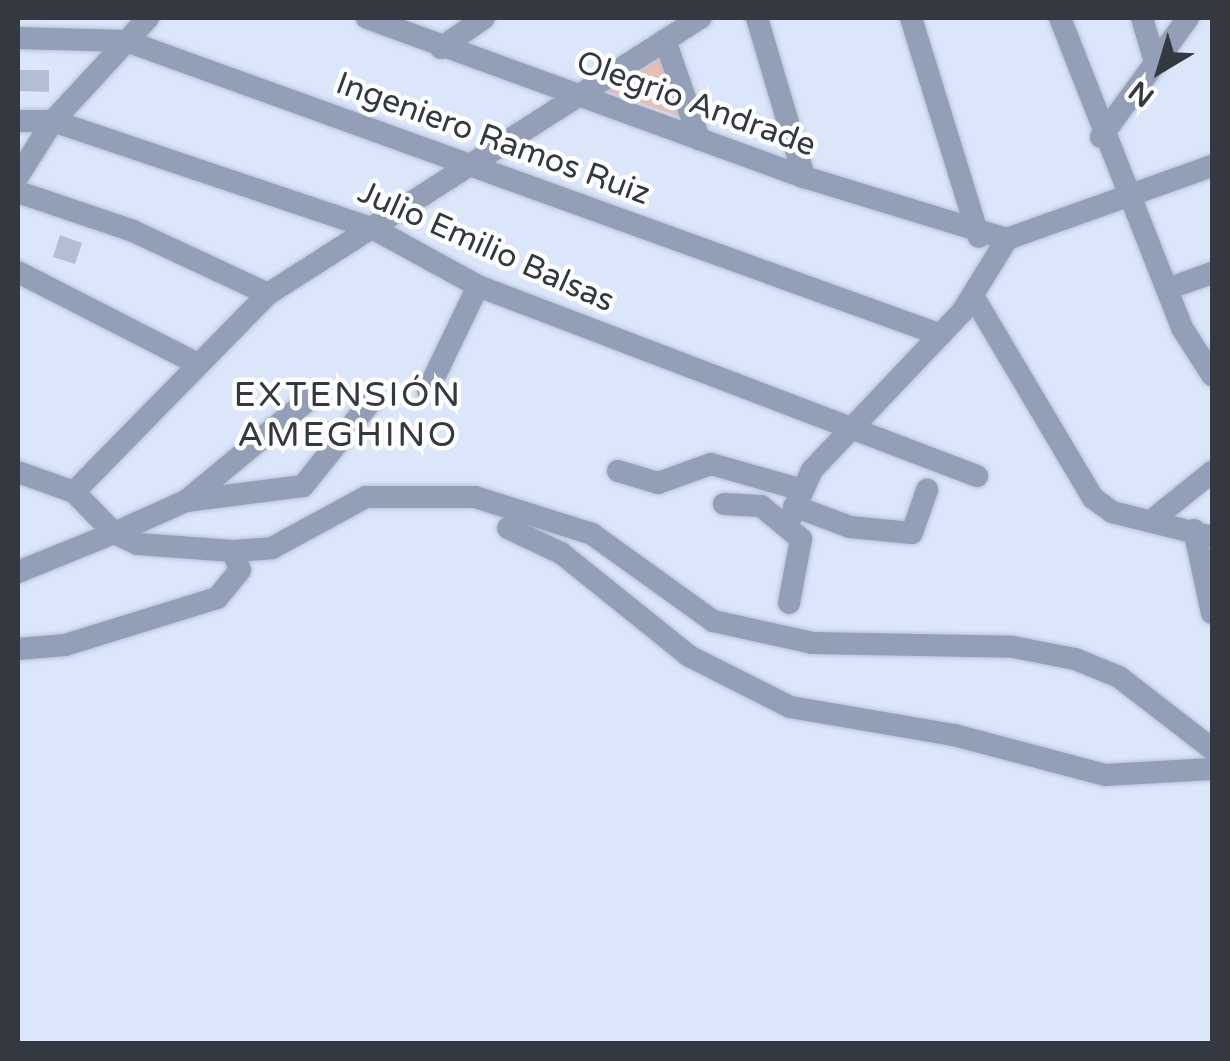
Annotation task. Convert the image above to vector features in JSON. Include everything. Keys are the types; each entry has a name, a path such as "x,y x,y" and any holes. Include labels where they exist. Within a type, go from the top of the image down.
{"street":[{"path":"18,176 53,121 148,18"},
{"name":"Olegrio Andrade","path":"367,18 804,177 979,237 1008,238"},
{"path":"441,48 484,18"},
{"path":"74,492 268,294 700,18"},
{"path":"757,18 804,177"},
{"path":"911,18 979,237"},
{"path":"1060,18 1101,137 1131,190 1167,289 1212,376"},
{"path":"1142,18 1155,62"},
{"path":"1101,137 1188,18"},
{"name":"Ingeniero Ramos Ruiz","path":"18,38 126,41 941,334"},
{"path":"665,40 700,140"},
{"name":"Julio Emilio Balsas","path":"18,120 53,121 374,228 478,286 843,432 977,476"},
{"path":"789,602 803,548 793,507 843,432 974,296 1008,238 1131,190 1212,166"},
{"path":"18,192 133,231 268,294"},
{"path":"18,272 198,364"},
{"path":"1167,289 1212,273"},
{"path":"428,390 478,286"},
{"path":"974,296 1093,498 1112,512 1156,516 1203,534 1212,614"},
{"path":"18,572 186,501 316,478 373,399"},
{"path":"186,501 308,400"},
{"path":"618,471 658,483 711,464 793,507 850,527 912,533 927,490"},
{"path":"22,468 74,492 114,532 138,544 233,551 272,548 366,496 476,497 592,534 736,628 812,643 981,646 1075,660 1119,677 1212,749"},
{"path":"1156,516 1212,472"},
{"path":"724,504 793,507"},
{"path":"508,528 561,553 688,656 790,707 954,735 1105,775 1212,769"},
{"path":"18,649 66,645 217,598 240,570 233,551"}],"shaded area":[{"path":"661,54 684,118 606,91"}],"building":[{"path":"18,70 49,70 49,92 18,91"},
{"path":"60,235 82,243 75,264 53,257"}],"district":[{"name":"EXTENSIÓN AMEGHINO","path":"348,415"}]}
